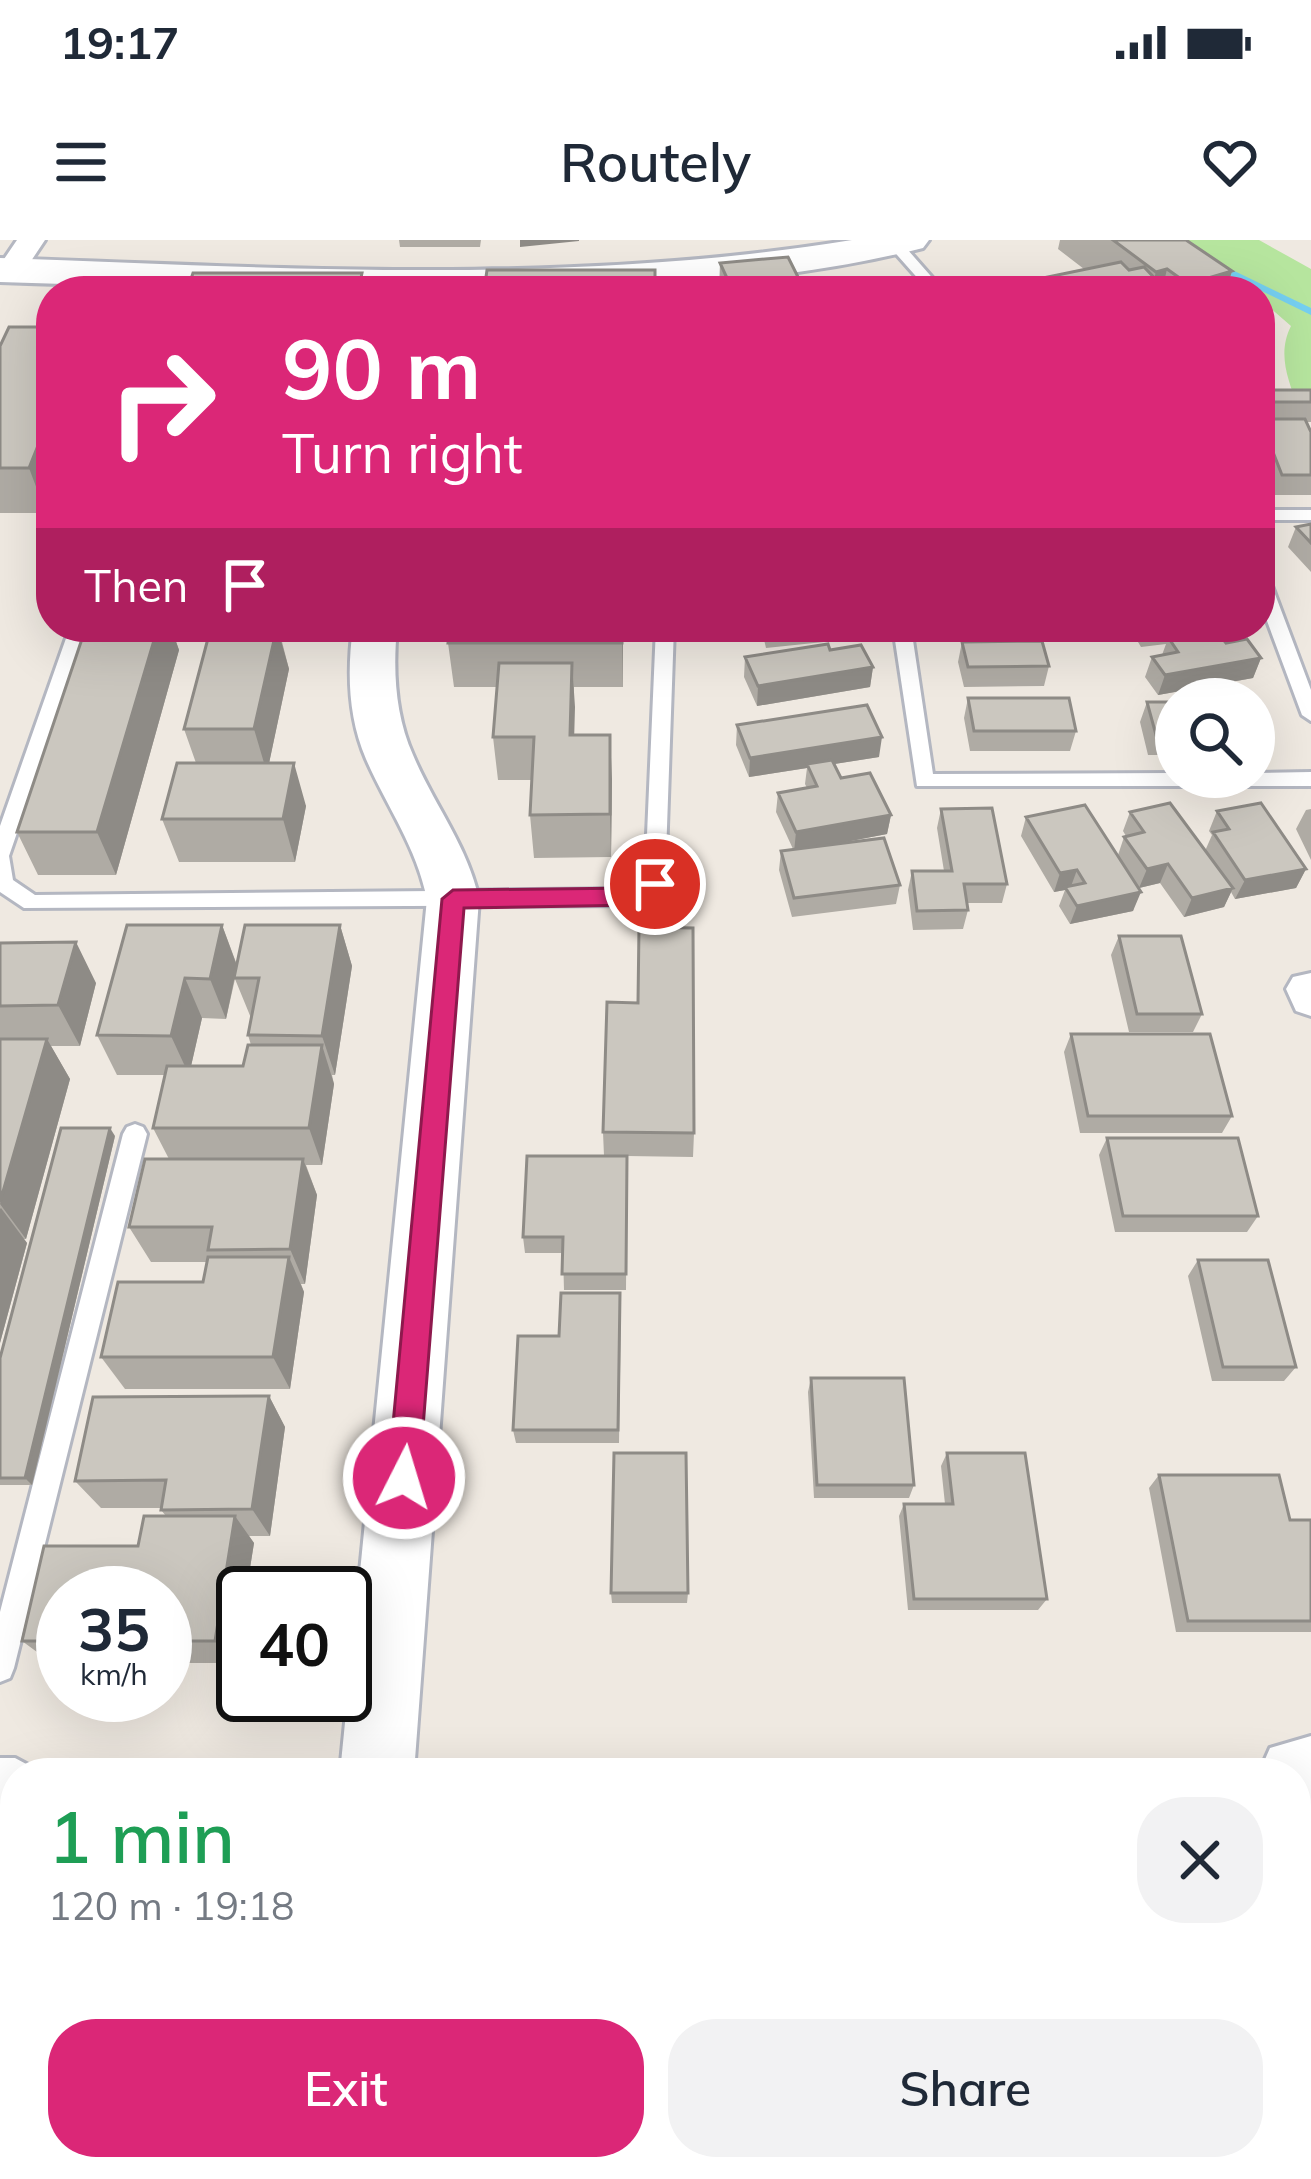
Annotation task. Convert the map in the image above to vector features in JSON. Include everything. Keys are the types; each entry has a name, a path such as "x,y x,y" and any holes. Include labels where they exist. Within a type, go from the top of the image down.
{"main road":[{"path":"713,276 899,241"},
{"path":"11,267 98,276"}],"street":[{"path":"375,642 373,702 383,738 441,846 453,899 378,1758"}],"lane":[{"path":"899,241 926,276"},
{"path":"1275,515 1311,515"},
{"path":"1275,618 1311,715"},
{"path":"74,642 0,857 4,884 31,903 637,897 655,884 663,642"},
{"path":"904,642 924,782 1311,779"},
{"path":"0,1668 135,1134"}],"green space":[{"path":"1160,240 1259,240 1311,269 1311,414 1298,407 1288,376 1284,357 1291,326 1275,312 1275,276 1220,276"}],"building":[{"path":"1113,240 1186,240 1232,271 1215,276 1177,276 1167,269 1156,272"},
{"path":"788,257 798,276 726,276 720,263"},
{"path":"1121,262 1129,270 1144,267 1153,276 1052,276"},
{"path":"487,270 655,270 655,276 486,276"},
{"path":"193,273 362,273 361,276"},
{"path":"9,327 36,327 36,450 29,468 0,468 0,346"},
{"path":"1275,390 1311,390 1311,402 1275,402"},
{"path":"1275,419 1305,419 1311,432 1311,475 1282,475 1275,457"},
{"path":"1311,524 1311,543 1296,527"},
{"path":"81,642 154,642 97,832 17,832"},
{"path":"207,642 274,642 254,729 184,729"},
{"path":"448,642 622,642 622,643"},
{"path":"962,642 1042,642 1049,666 968,667"},
{"path":"1171,642 1249,642 1261,658 1165,675 1152,657 1178,652"},
{"path":"828,644 830,650 861,645 873,667 758,686 745,657"},
{"path":"499,663 572,663 570,735 610,735 610,814 530,815 534,737 493,737"},
{"path":"968,698 1069,698 1076,731 974,731"},
{"path":"1147,702 1155,702 1155,731"},
{"path":"867,705 882,737 750,758 737,725"},
{"path":"832,760 841,778 870,773 891,815 796,832 778,793 817,786 807,764"},
{"path":"177,763 294,763 283,819 162,819"},
{"path":"1170,803 1233,888 1192,898 1168,864 1147,869 1124,837 1144,832 1130,812"},
{"path":"1261,803 1306,869 1245,880 1213,832 1229,829 1217,811"},
{"path":"1085,805 1141,892 1077,906 1065,887 1085,883 1077,870 1060,873 1026,817"},
{"path":"992,808 1007,884 964,884 968,910 917,911 912,871 952,871 941,809"},
{"path":"884,838 900,885 794,898 781,851"},
{"path":"127,925 222,925 210,979 185,978 171,1036 97,1035"},
{"path":"245,925 340,925 322,1036 248,1035 259,978 234,978"},
{"path":"639,927 693,928 694,1133 603,1132 607,1002 638,1003"},
{"path":"1119,936 1181,936 1202,1014 1137,1014"},
{"path":"76,942 58,1005 0,1006 0,943"},
{"path":"1071,1034 1210,1034 1232,1116 1088,1116"},
{"path":"0,1039 47,1039 0,1202"},
{"path":"248,1045 322,1045 309,1128 153,1128 167,1066 243,1066"},
{"path":"61,1128 110,1128 25,1478 0,1478 0,1358"},
{"path":"1107,1138 1238,1138 1258,1216 1123,1216"},
{"path":"527,1156 627,1156 626,1274 562,1274 563,1237 523,1237"},
{"path":"145,1159 303,1159 290,1249 208,1250 212,1227 129,1227"},
{"path":"208,1257 289,1257 273,1357 101,1357 118,1282 203,1282"},
{"path":"1198,1260 1268,1260 1296,1367 1223,1367"},
{"path":"561,1293 620,1293 618,1430 513,1430 518,1336 559,1336"},
{"path":"811,1378 904,1378 914,1485 817,1485"},
{"path":"269,1396 252,1509 161,1510 166,1480 75,1481 93,1397"},
{"path":"614,1453 686,1453 688,1593 611,1593"},
{"path":"947,1453 1025,1453 1047,1599 914,1599 904,1504 953,1504"},
{"path":"1159,1475 1279,1475 1290,1520 1311,1520 1311,1621 1188,1621"},
{"path":"144,1516 235,1516 227,1566 216,1566 215,1641 192,1641 192,1566 39,1566 44,1546 138,1546"},
{"path":"36,1581 36,1641 22,1641"}],"waterway":[{"path":"1215,265 1237,276"},
{"path":"1275,294 1311,312"}],"route":[{"path":"404,1478 453,942 453,899 637,897 655,884"}]}
